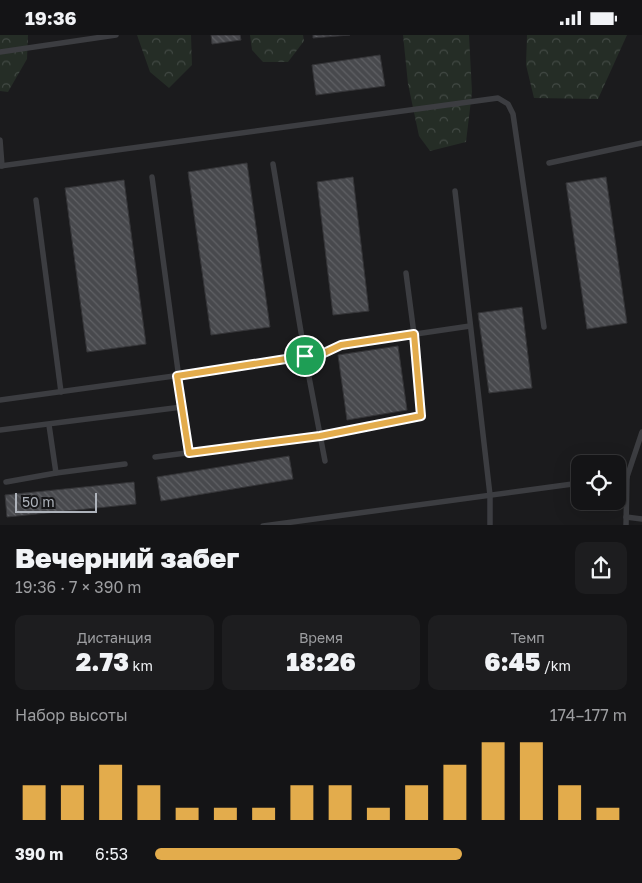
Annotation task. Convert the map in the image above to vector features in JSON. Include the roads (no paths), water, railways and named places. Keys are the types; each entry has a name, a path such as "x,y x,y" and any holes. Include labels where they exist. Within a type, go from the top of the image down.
{"lane":[{"path":"0,52 116,35"},
{"path":"0,140 1,166 498,98 508,104 513,114 544,327"},
{"path":"549,163 642,143"},
{"path":"273,164 305,356 325,461"},
{"path":"152,177 177,376 189,453"},
{"path":"455,191 490,495 490,525"},
{"path":"36,200 61,392"},
{"path":"155,457 320,436 421,416 414,334 406,273"},
{"path":"0,400 177,376 305,356 324,353 341,345 470,326"},
{"path":"0,430 182,407"},
{"path":"49,425 56,473"},
{"path":"626,525 627,477 642,432"},
{"path":"6,482 125,464"},
{"path":"263,525 571,484"},
{"path":"626,517 642,519"}]}
